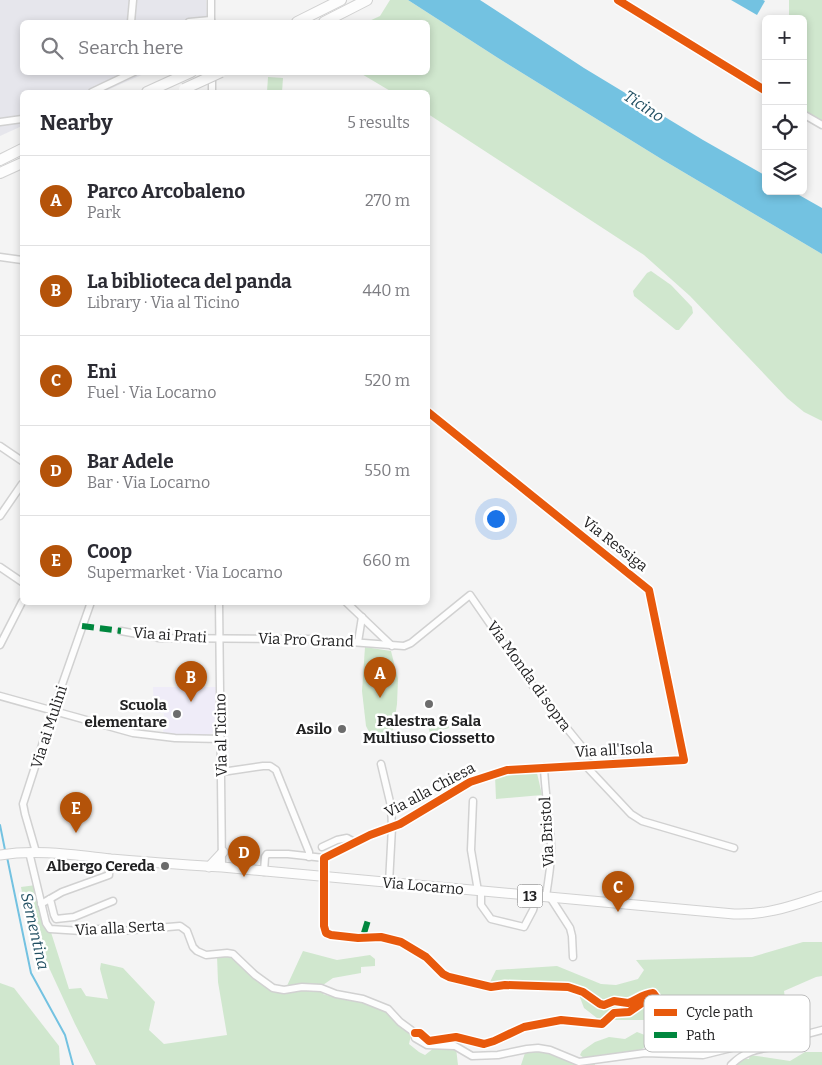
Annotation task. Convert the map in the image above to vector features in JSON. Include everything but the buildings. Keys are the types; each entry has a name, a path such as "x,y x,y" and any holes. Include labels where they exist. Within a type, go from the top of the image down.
{"highway":[{"path":"301,20 341,0"},
{"path":"328,20 368,0"},
{"path":"152,90 186,75"},
{"path":"183,90 215,75"},
{"path":"0,155 20,149"},
{"path":"0,160 20,149"},
{"path":"0,173 20,164"}],"main road":[{"name":"Via Locarno","path":"29,852 61,853 324,878 747,914 780,910 822,896"},
{"name":"13","path":"0,855 29,852"},
{"path":"209,866 223,852"}],"street":[{"path":"131,20 133,0"},
{"path":"211,0 211,20"},
{"path":"618,0 762,89"},
{"path":"96,90 128,75"},
{"path":"212,75 212,90"},
{"path":"807,116 822,125"},
{"path":"0,122 20,118"},
{"path":"0,257 20,260"},
{"name":"Via Ressiga","path":"430,414 649,590 684,760"},
{"path":"0,446 20,461"},
{"path":"0,516 20,487"},
{"path":"0,567 20,581"},
{"name":"Via Monda di sopra","path":"392,646 408,645 470,595 535,688 587,753 598,759 614,760 617,763"},
{"path":"0,645 20,605"},
{"name":"Via ai Mulini","path":"29,852 23,804 89,605"},
{"name":"Via al Ticino","path":"219,605 222,867"},
{"path":"349,605 392,646"},
{"path":"358,642 362,617"},
{"name":"Via ai Prati","path":"121,631 159,638 220,638"},
{"name":"Via Pro Grand","path":"220,638 296,638 392,646"},
{"path":"0,696 133,733 175,738 221,739"},
{"name":"Via all'Isola","path":"544,767 684,760"},
{"path":"382,764 390,800 392,827 389,883"},
{"path":"585,765 631,814 642,821 734,848"},
{"path":"222,772 263,766 274,768 278,772 309,852 309,857"},
{"name":"Via alla Chiesa","path":"324,858 427,809 457,788 479,778 512,769 544,767"},
{"name":"Via Bristol","path":"479,891 482,907 491,919 524,927 544,897 551,866 551,846 545,796 544,767"},
{"path":"473,801 471,850 479,891"},
{"path":"322,847 337,840 347,838 356,843"},
{"name":"Via alla Serta","path":"29,852 46,924 54,930 82,931 99,929 120,931 180,926 187,931 193,947 197,951 206,954 233,954 255,975 273,988 284,990 321,988 336,994 363,999 388,1009 400,1022 415,1033 415,1038 420,1043 455,1046 466,1054 475,1057 498,1055 531,1048 544,1049 579,1062 648,1053 702,1055 714,1052"},
{"path":"264,872 264,857 267,854 324,858 324,926 325,931 329,935 358,938 382,937 398,940 426,957 444,975 491,987 505,985 568,987 583,992 602,1005 614,1001 628,1003 644,995"},
{"path":"41,904 62,892 109,875 109,858"},
{"path":"544,897 570,928 573,957"},
{"path":"50,899 56,919 74,917 113,901"},
{"path":"415,1033 420,1033 430,1041 456,1037 488,1044 524,1027 561,1020 602,1024 614,1013 630,1012 644,1003"},
{"path":"731,1065 748,1052"}],"shaded area":[{"path":"0,0 206,0 207,20 20,20 20,75 141,75 108,90 20,90 20,127 0,136"},
{"path":"153,687 216,687 214,731 211,734 201,736 163,735 164,713 154,713"}],"green space":[{"path":"390,0 408,0 663,160 822,254 822,421 804,412 787,398 690,296 644,255 430,115 430,90 389,90 363,75 430,75 430,20 371,20 380,16"},
{"path":"789,0 822,0 822,122 807,113 807,15 789,15"},
{"path":"268,77 283,78 282,90 267,90"},
{"path":"651,271 671,285 692,307 693,313 679,330 676,330 634,296 633,291 647,273"},
{"path":"365,647 391,651 398,679 393,730 387,738 374,742 366,726 362,691"},
{"path":"446,718 449,728 430,733 427,723"},
{"path":"514,771 537,773 542,795 496,799 495,776 513,775"},
{"path":"36,885 69,989 81,988 86,996 108,999 100,969 101,963 123,968 155,1002 149,1030 164,1044 227,1035 218,982 217,956 234,956 261,982 286,988 303,951 337,960 370,955 375,959 375,966 361,967 361,973 333,978 323,985 323,994 362,1001 382,1009 409,1031 411,1035 409,1044 419,1052 425,1055 434,1048 456,1048 458,1065 96,1065 27,920 21,887"},
{"path":"803,942 822,942 822,976 784,991 785,995 644,995 644,1020 614,1020 606,1023 584,1008 576,987 489,984 496,970 557,966 601,984 616,985 638,979 644,970 636,960 752,957"},
{"path":"0,983 14,988 59,1046 60,1065 0,1065"},
{"path":"637,1032 644,1035 644,1048 639,1051 588,1058 580,1055 582,1051 595,1042 609,1037 625,1039"},
{"path":"539,1051 573,1063 594,1062 595,1065 521,1065 525,1053"},
{"path":"805,1052 822,1052 822,1065 735,1065 742,1059 749,1059 750,1055 790,1061"}],"water":[{"name":"Ticino","path":"408,0 480,0 584,68 762,174 762,195 799,195 822,208 822,254 663,160"},
{"path":"731,0 763,0 765,1 757,15"}],"waterway":[{"name":"Sementina","path":"0,825 5,850"},
{"name":"Sementina","path":"7,857 31,973 65,1035 73,1065"}],"marked path":[{"path":"82,626 121,631"},
{"path":"364,933 368,920"}],"cycle path":[{"path":"618,0 762,89"},
{"path":"430,414 649,590 684,760 507,770 470,782 400,824 370,835 324,858 324,926 326,933 358,938 381,937 401,942 426,957 443,974 449,977 491,987 505,985 568,987 583,992 604,1005 614,1001 628,1003 644,996"},
{"path":"646,995 653,993 654,995"},
{"path":"415,1033 420,1033 429,1041 456,1037 484,1044 524,1027 561,1020 602,1024 614,1013 629,1012 644,1003"}],"place":[{"name":"Parco Arcobaleno","path":"380,698"},
{"name":"La biblioteca del panda","path":"191,702"},
{"name":"Palestra & Sala Multiuso Ciossetto","path":"429,704"},
{"name":"Scuola elementare","path":"177,714"},
{"name":"Asilo","path":"342,729"},
{"name":"Coop","path":"76,833"},
{"name":"Albergo Cereda","path":"165,866"},
{"name":"Bar Adele","path":"244,877"},
{"name":"Eni","path":"618,912"}]}
